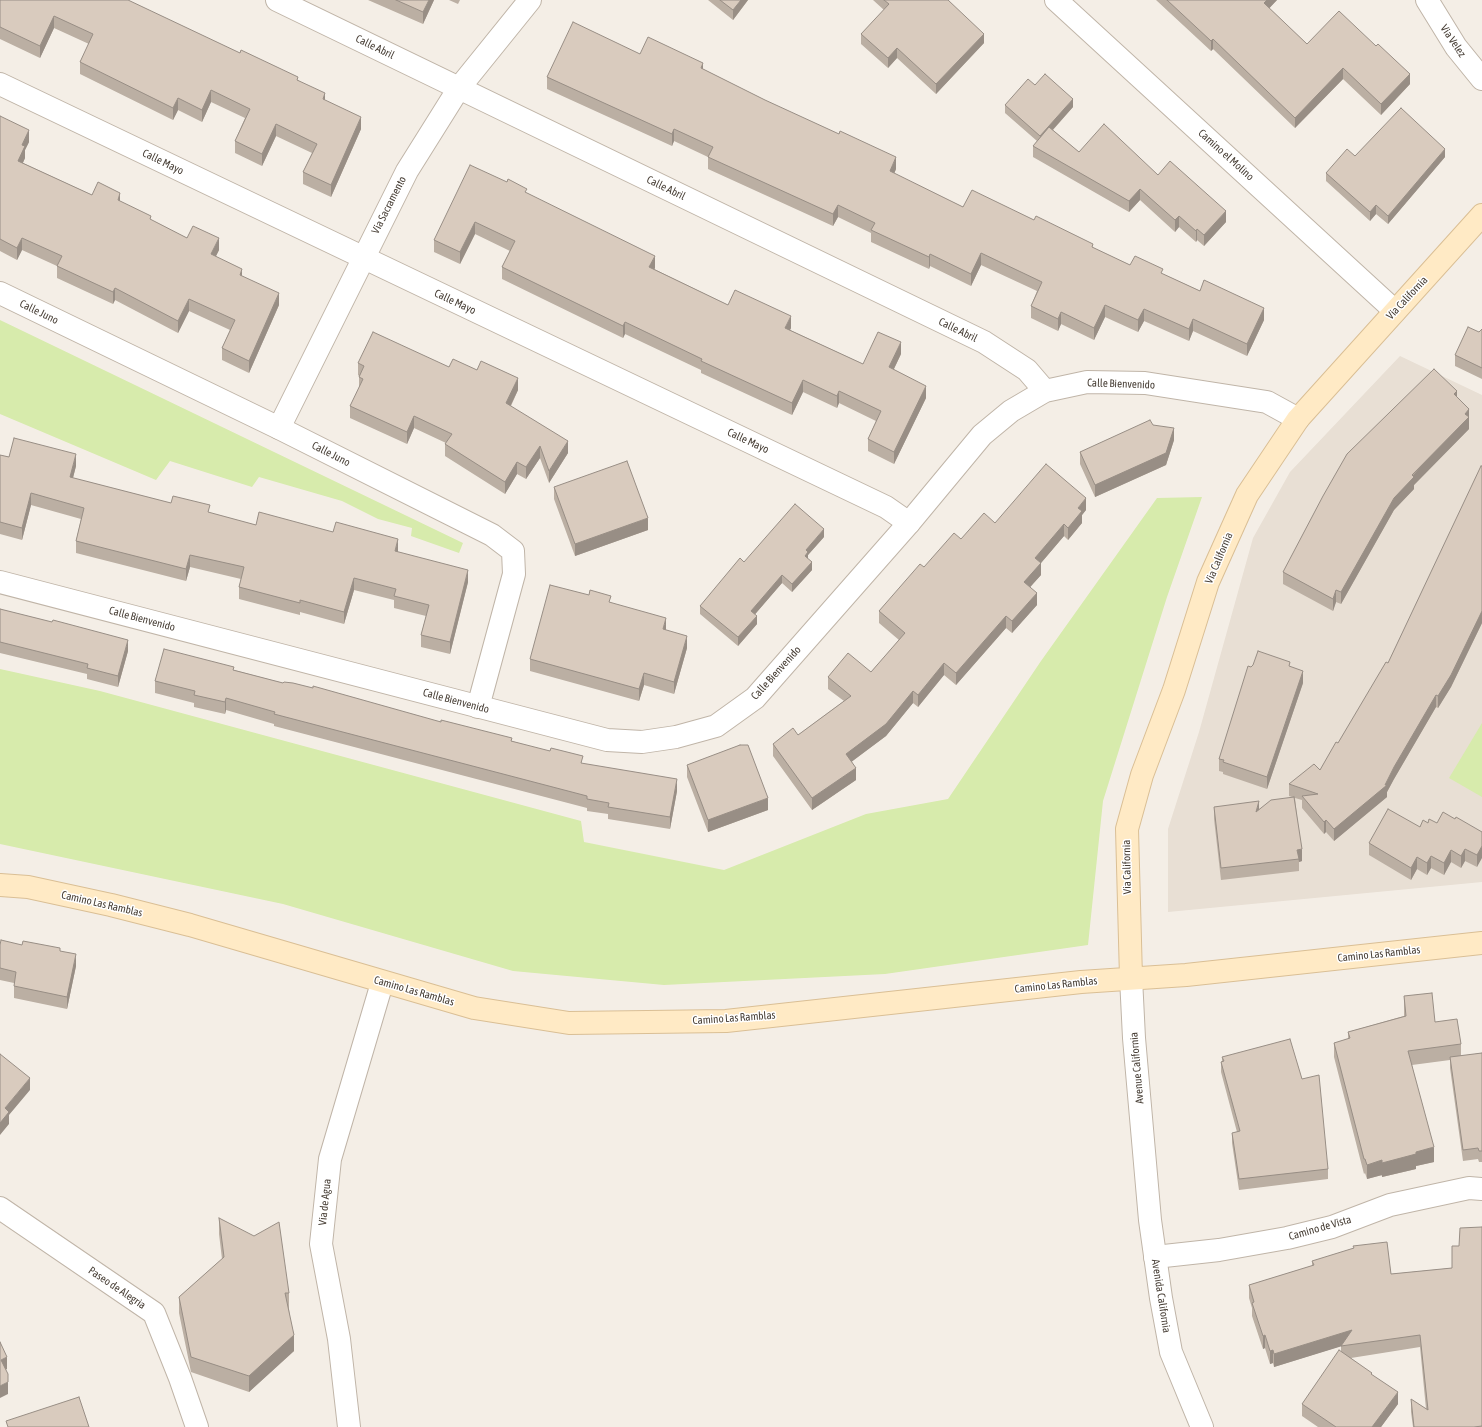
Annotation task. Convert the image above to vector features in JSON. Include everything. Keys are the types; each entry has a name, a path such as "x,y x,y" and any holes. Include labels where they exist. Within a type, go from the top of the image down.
{"main road":[{"name":"Via California","path":"1131,978 1127,829 1142,775 1174,690 1208,582 1246,494 1298,419 1482,215"},
{"name":"Camino Las Ramblas","path":"0,885 28,888 111,905 190,926 382,983 474,1008 569,1023 726,1021 1081,982 1186,975 1482,943"}],"street":[{"name":"Calle Abril","path":"277,0 984,342 1027,370 1045,391"},
{"name":"Via Sacramento","path":"279,428 362,258 407,171 459,88 530,0"},
{"name":"Camino el Molino","path":"1056,0 1395,311"},
{"name":"Via Velez","path":"1427,0 1456,47 1482,79"},
{"name":"Calle Mayo","path":"0,84 879,504 910,522"},
{"name":"Calle Juno","path":"0,294 279,428 492,535 513,551 514,574 478,707"},
{"name":"Calle Bienvenido","path":"0,582 608,740 642,742 676,737 716,726 755,698 910,522 982,435 1011,412 1045,391 1087,382 1145,383 1267,402 1298,419"},
{"name":"Avenue California","path":"1131,978 1134,1038 1145,1158"},
{"name":"Via de Agua","path":"349,1427 338,1339 320,1244 330,1159 382,983"},
{"name":"Avenida California","path":"1145,1158 1150,1220 1171,1352 1202,1427"},
{"name":"Camino de Vista","path":"1155,1257 1219,1250 1287,1238 1332,1227 1390,1205 1469,1188 1482,1188"},
{"name":"Paseo de Alegria","path":"0,1208 154,1313 180,1378 197,1427"}],"shaded area":[{"path":"1400,356 1482,395 1482,882 1168,912 1168,829 1199,732 1253,538 1290,472"}],"green space":[{"path":"0,320 463,543 459,553 411,536 412,528 378,519 342,501 259,477 252,487 170,461 156,480 0,414"},
{"path":"1202,497 1167,597 1103,801 1088,945 885,974 664,985 513,971 283,904 0,844 0,669 100,691 581,821 584,842 724,870 866,814 948,799 1041,661 1157,498"},
{"path":"1482,723 1482,797 1449,778"}],"building":[{"path":"0,0 128,0 240,53 241,50 298,77 297,80 325,93 323,99 361,117 331,185 303,172 317,144 276,124 262,154 235,141 250,109 211,90 202,110 178,98 173,108 80,62 93,34 54,16 40,46 0,27"},
{"path":"396,0 429,0 423,12"},
{"path":"720,0 741,0 733,10"},
{"path":"884,0 948,0 984,34 936,84 897,48 888,58 861,34 889,4"},
{"path":"1167,0 1267,0 1264,3 1307,44 1339,11 1376,46 1378,44 1410,74 1381,104 1343,68 1295,118 1213,39 1211,41"},
{"path":"573,22 640,54 648,37 703,63 701,68 765,100 839,134 840,131 896,157 890,171 963,207 972,190 1034,220 1036,216 1093,244 1092,247 1130,265 1135,256 1163,269 1161,273 1200,291 1204,280 1264,308 1247,344 1193,319 1189,329 1144,309 1138,320 1105,305 1094,328 1061,312 1058,319 1031,306 1042,282 981,253 971,274 930,254 929,257 871,230 875,223 838,205 833,214 708,157 713,147 674,129 672,134 547,77"},
{"path":"1045,74 1073,99 1040,136 1005,105 1028,79 1035,85"},
{"path":"1401,108 1445,149 1388,216 1376,205 1370,212 1326,173 1347,149 1355,156"},
{"path":"0,116 29,130 22,145 25,146 18,161 92,195 98,182 120,193 118,200 151,216 150,219 187,238 193,226 219,238 211,254 242,269 240,275 279,293 249,361 222,348 235,320 189,299 178,321 115,288 113,292 57,266 62,256 22,238 17,248 0,239"},
{"path":"1104,124 1158,175 1170,161 1226,211 1204,235 1197,229 1196,231 1179,216 1175,220 1140,189 1129,201 1033,146 1049,127 1079,152"},
{"path":"470,165 507,182 508,179 527,189 525,192 655,256 649,267 728,305 735,290 791,316 785,328 863,364 878,332 901,342 889,367 926,386 894,452 868,439 881,411 839,391 837,396 803,380 792,403 701,361 702,359 625,322 623,326 502,267 515,241 475,222 460,252 434,240"},
{"path":"1468,327 1479,332 1482,329 1482,368 1455,355"},
{"path":"373,332 449,367 453,359 477,370 481,361 518,378 506,403 568,441 549,471 540,446 526,467 517,462 505,482 445,444 452,434 414,416 407,432 350,406 363,379 359,377 364,366 358,363"},
{"path":"1434,369 1457,391 1454,394 1469,409 1465,414 1469,417 1412,475 1414,477 1394,498 1341,592 1336,590 1333,599 1283,572 1347,454"},
{"path":"1150,420 1153,425 1174,428 1166,453 1095,485 1080,452"},
{"path":"14,438 76,454 70,477 171,503 173,496 210,505 208,512 256,525 259,512 333,532 336,522 398,539 395,551 468,570 450,642 421,635 429,605 394,596 396,589 354,578 344,612 300,600 300,603 239,587 244,567 190,555 186,569 76,541 84,508 31,493 22,528 0,522 0,455 9,457"},
{"path":"627,461 648,518 575,544 554,487"},
{"path":"1046,464 1086,498 1078,508 1082,511 1068,528 1064,524 1035,558 1041,563 1024,582 1037,593 1012,621 1006,616 956,673 944,663 918,695 913,691 886,724 846,754 856,768 812,798 773,744 793,728 798,735 851,696 828,677 848,653 871,672 905,633 879,611 920,564 924,567 954,533 961,539 984,513 995,523"},
{"path":"1481,466 1482,611 1451,675 1438,696 1436,695 1394,767 1385,785 1387,785 1334,829 1326,820 1324,822 1302,796 1318,794 1289,784 1314,764 1320,770 1336,742 1338,743 1386,662 1388,663"},
{"path":"795,504 824,529 806,550 808,552 805,556 812,562 792,584 782,575 751,611 757,616 738,637 700,606 740,558 744,562"},
{"path":"550,585 589,595 590,590 611,596 609,602 666,618 663,629 687,636 674,682 644,673 639,689 530,659"},
{"path":"0,609 52,622 53,620 128,640 118,676 87,668 88,664 0,642"},
{"path":"164,649 234,667 233,670 283,683 293,683 313,688 313,686 441,722 441,720 512,738 511,741 550,751 551,748 583,756 581,763 677,779 670,817 608,807 609,803 587,799 587,796 274,714 275,712 226,698 225,702 194,695 195,691 155,681"},
{"path":"1258,651 1290,662 1289,666 1303,671 1267,777 1223,762 1224,760 1219,759 1248,666 1251,667 1253,665"},
{"path":"740,745 748,745 768,798 708,820 687,765"},
{"path":"1294,797 1302,849 1297,850 1299,859 1221,868 1214,807 1259,801 1256,812 1271,800"},
{"path":"1388,809 1420,827 1423,820 1428,823 1429,819 1437,823 1443,812 1455,819 1456,817 1482,832 1482,846 1477,855 1465,849 1461,856 1451,850 1444,863 1431,856 1427,863 1417,857 1411,868 1369,843"},
{"path":"1,940 22,945 23,941 60,948 60,951 76,954 67,997 14,986 16,972 0,968"},
{"path":"1432,993 1435,1022 1457,1019 1461,1044 1408,1051 1434,1147 1416,1152 1416,1154 1382,1163 1382,1160 1367,1165 1364,1159 1334,1043 1350,1038 1348,1032 1406,1016 1404,996"},
{"path":"1290,1039 1302,1079 1319,1075 1328,1169 1239,1179 1232,1133 1240,1131 1221,1062 1224,1061 1222,1057"},
{"path":"1482,1053 1482,1151 1479,1151 1478,1148 1463,1150 1450,1057"},
{"path":"0,1054 30,1078 5,1108 9,1112 0,1123"},
{"path":"219,1218 254,1236 279,1222 289,1293 285,1293 294,1335 249,1376 191,1357 179,1297 224,1257"},
{"path":"1482,1227 1482,1426 1414,1427 1411,1399 1428,1410 1420,1335 1341,1346 1352,1330 1274,1354 1273,1350 1270,1351 1265,1335 1263,1336 1252,1303 1254,1302 1249,1285 1314,1265 1312,1261 1354,1248 1353,1246 1387,1242 1391,1274 1452,1268 1452,1246 1459,1246 1460,1228"},
{"path":"0,1342 7,1357 1,1360 8,1374 8,1382 0,1386"},
{"path":"1339,1350 1398,1392 1372,1427 1336,1427 1302,1404"},
{"path":"79,1397 89,1427 8,1427 6,1421"}]}
